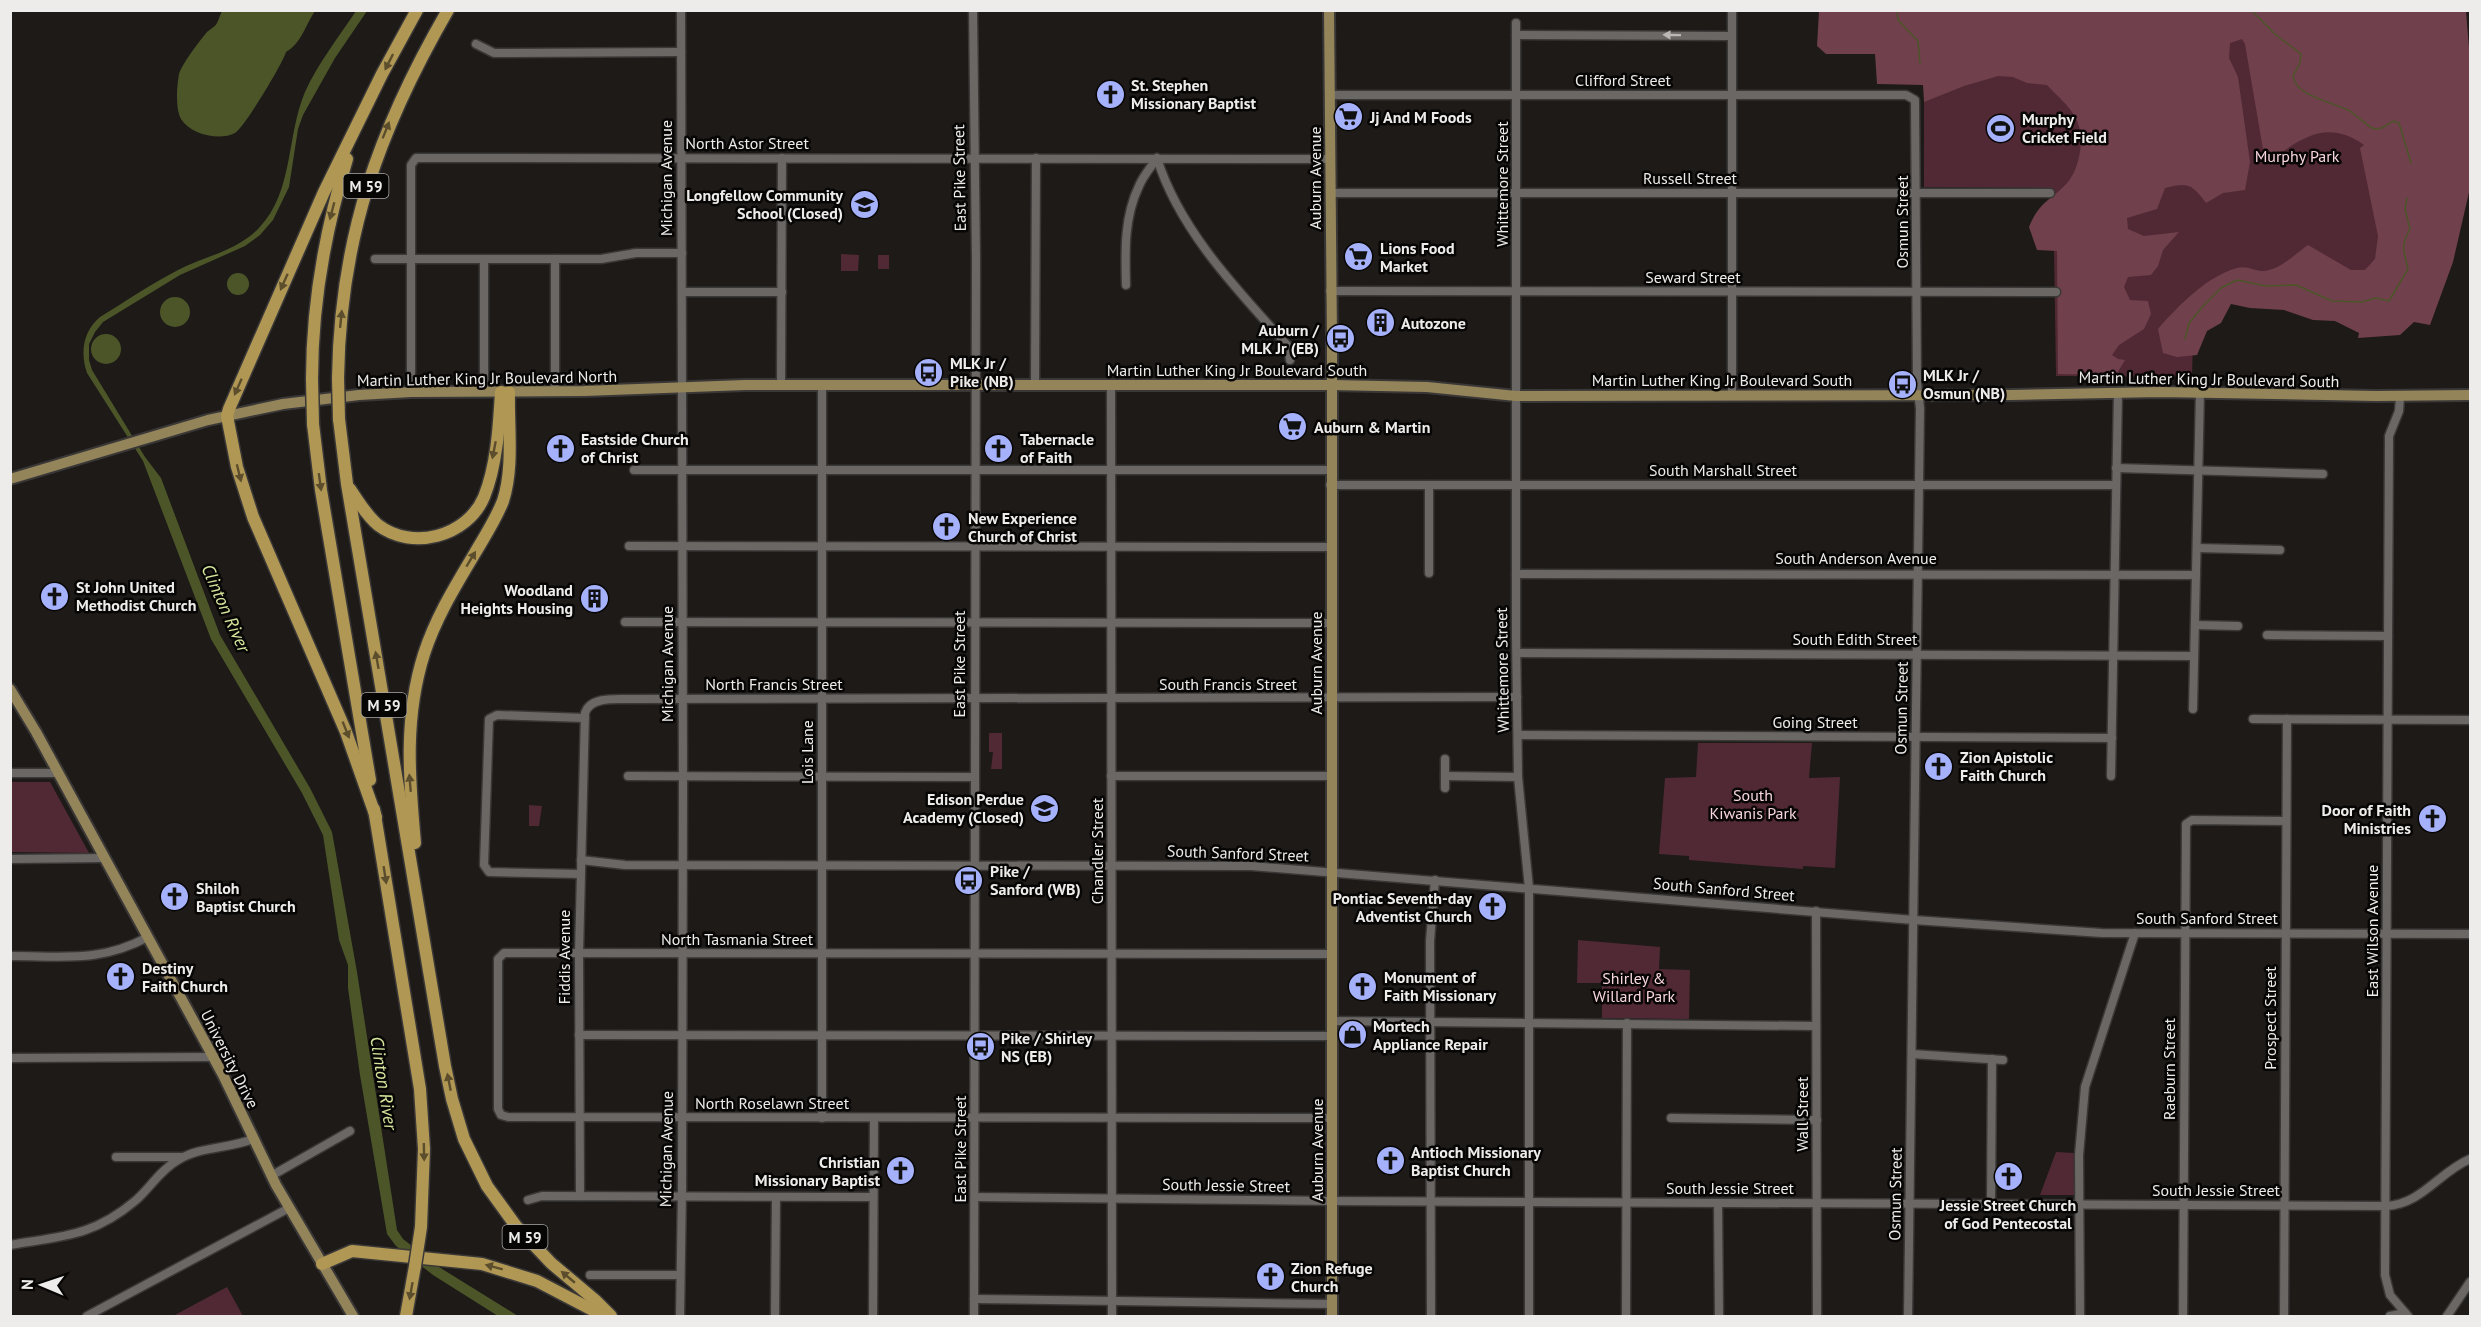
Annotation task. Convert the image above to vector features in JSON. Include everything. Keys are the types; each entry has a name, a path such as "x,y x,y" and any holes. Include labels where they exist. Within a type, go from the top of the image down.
{"highway":[{"name":"M 59","path":"406,1317 421,1227 424,1168 420,1089 321,490 313,424 312,379 314,317 324,246 340,180 363,115 417,10"},
{"name":"M 59","path":"447,10 400,98 384,134 366,187 346,271 338,378 339,419 347,484 452,1099 464,1138 474,1162 499,1204 528,1241 611,1317"},
{"path":"363,115 324,192 227,416 239,474 251,511 346,732 376,817"},
{"path":"347,484 370,518 390,532 406,537 422,538 457,528 475,512 486,488 505,392"},
{"path":"421,925 408,761 412,706 424,655 436,623 503,500 508,465 505,392"},
{"path":"322,1264 352,1251 482,1264 523,1276 564,1293 604,1317"}],"main road":[{"name":"Auburn Avenue","path":"1329,10 1332,385 1330,485 1332,1317"},
{"name":"Martin Luther King Jr Boulevard North","path":"10,479 147,437 227,416 322,399 411,392 555,392 781,385 975,385"},
{"name":"Martin Luther King Jr Boulevard South","path":"975,385 1417,386 1516,396 2118,392 2400,397 2470,395"},
{"name":"University Drive","path":"10,689 59,773 213,1057 271,1176 352,1317"}],"street":[{"name":"Michigan Avenue","path":"680,1317 682,1118 681,10"},
{"name":"East Pike Street","path":"973,10 974,1317"},
{"path":"1732,10 1730,36 1732,395"},
{"name":"Whittemore Street","path":"1516,23 1517,697 1518,777 1529,888 1529,1317"},
{"path":"1516,34 1730,36"},
{"path":"476,44 494,53 681,52"},
{"name":"Clifford Street","path":"1330,95 1906,95 1915,100"},
{"name":"Osmun Street","path":"1908,1317 1920,485 1915,100"},
{"name":"North Astor Street","path":"411,260 411,165 413,159 418,157 1330,159"},
{"path":"781,385 782,158"},
{"path":"1035,385 1036,158"},
{"path":"1126,285 1126,242 1130,213 1139,185 1157,158"},
{"path":"1157,158 1177,201 1205,247 1233,285 1288,346 1290,360"},
{"name":"Russell Street","path":"1330,193 2050,194"},
{"path":"375,259 604,259 636,253 681,253"},
{"path":"555,259 555,392"},
{"path":"411,260 411,392"},
{"path":"484,260 484,392"},
{"name":"Seward Street","path":"1330,291 2056,292"},
{"path":"682,292 782,292"},
{"name":"Lois Lane","path":"822,385 822,1118"},
{"name":"Chandler Street","path":"1111,385 1112,1317"},
{"path":"2111,776 2118,392"},
{"path":"2193,709 2200,392"},
{"name":"East Wilson Avenue","path":"2400,397 2400,408 2389,436 2386,1283 2392,1299 2406,1315"},
{"path":"2116,468 2324,474"},
{"path":"634,470 1331,470"},
{"name":"South Marshall Street","path":"1330,485 2116,485"},
{"path":"1429,485 1429,573"},
{"path":"629,546 1330,547"},
{"path":"2197,548 2280,550"},
{"name":"South Anderson Avenue","path":"1516,574 2196,575"},
{"path":"624,622 1330,623"},
{"path":"2195,625 2238,626"},
{"path":"2267,635 2388,636"},
{"name":"South Edith Street","path":"1517,653 2194,656"},
{"name":"South Francis Street","path":"974,699 1517,697"},
{"name":"North Francis Street","path":"585,718 588,706 600,701 974,699"},
{"path":"580,874 486,870 484,865 489,719 497,715 585,718"},
{"name":"Fiddis Avenue","path":"580,1196 579,953 585,718"},
{"path":"2253,719 2470,720"},
{"name":"Prospect Street","path":"2284,1317 2287,719"},
{"name":"Going Street","path":"1518,735 2112,738"},
{"path":"1445,759 1445,788"},
{"path":"10,773 59,773"},
{"path":"628,776 974,777"},
{"path":"1111,777 1331,776"},
{"path":"1445,776 1518,777"},
{"name":"Raeburn Street","path":"2182,1317 2185,826 2188,822 2286,821"},
{"path":"10,859 105,858"},
{"name":"South Sanford Street","path":"581,860 613,864 682,865 1251,866 1914,920 2135,933 2470,934"},
{"path":"1431,1317 1430,941 1435,880"},
{"name":"Wall Street","path":"1816,911 1817,1317"},
{"path":"2080,1317 2080,1149 2086,1084 2135,933"},
{"path":"10,956 101,955 126,948 148,937"},
{"name":"North Tasmania Street","path":"501,1115 498,1109 498,959 504,953 1331,954"},
{"path":"1331,1021 1816,1026"},
{"path":"1626,1317 1627,1023"},
{"path":"579,1035 1331,1036"},
{"path":"1912,1054 2003,1060"},
{"path":"10,1058 213,1057"},
{"path":"1991,1204 1992,1059"},
{"name":"North Roselawn Street","path":"501,1115 533,1118 1331,1118"},
{"path":"873,1317 874,1118"},
{"path":"1671,1118 1817,1120"},
{"path":"271,1176 350,1131"},
{"path":"10,1245 62,1238 102,1223 134,1202 165,1170 182,1157 199,1150 235,1146 253,1139"},
{"path":"116,1157 182,1157"},
{"name":"South Jessie Street","path":"975,1197 1430,1202 2386,1206 2415,1198 2445,1173 2470,1159"},
{"path":"528,1200 542,1196 873,1197"},
{"path":"775,1317 776,1197"},
{"path":"1719,1203 1719,1317"},
{"path":"87,1317 289,1208"},
{"path":"590,1275 680,1275"},
{"path":"2447,1317 2470,1281"},
{"path":"974,1299 1332,1304"},
{"path":"2390,1317 2406,1315"}],"green space":[{"name":"Murphy Park","path":"2442,11 2423,270 2194,299 2192,377 2056,376 2053,188 1924,187 1924,49"},
{"path":"841,254 859,255 858,271 841,271"},
{"path":"878,255 889,255 889,269 878,269"},
{"path":"989,733 1002,733 1002,769 991,769 993,752 989,752"},
{"name":"South Kiwanis Park","path":"1698,743 1812,743 1809,778 1840,777 1835,868 1803,866 1803,869 1689,860 1689,856 1659,854 1665,778 1696,777"},
{"path":"11,782 50,782 89,853 11,852"},
{"path":"529,805 542,806 539,826 529,826"},
{"name":"Shirley & Willard Park","path":"1578,940 1660,947 1659,969 1690,970 1689,1019 1602,1018 1602,983 1577,983"},
{"path":"2056,1152 2074,1153 2074,1195 2040,1195"},
{"path":"227,1287 243,1316 173,1316"}],"shaded area":[{"path":"222,11 315,11 296,44 286,52 263,95 240,129 229,135 214,136 199,133 181,119 177,90 183,65 204,35 216,24"},
{"path":"356,11 367,11 335,58 303,115 298,129 289,187 273,220 260,235 245,246 180,275 103,322 89,344 89,360 92,370 145,457 161,478 220,635 310,788 332,832 357,972 397,1230 403,1239 439,1267 518,1316 498,1316 433,1275 396,1246 387,1234 360,1075 348,988 348,965 339,940 323,835 302,793 211,639 143,461 87,373 84,358 84,343 90,329 100,317 178,270 241,242 259,228 270,213 284,181 299,109 305,92 322,61"},
{"name":"Murphy Park","path":"1819,11 2466,11 2470,60 2470,188 2453,262 2430,325 2414,322 2400,335 2358,338 2359,333 2335,321 2313,320 2284,310 2250,308 2231,304 2221,323 2207,331 2197,355 2177,357 2163,353 2158,329 2194,293 2226,272 2240,267 2261,271 2270,270 2282,265 2308,245 2351,270 2365,270 2375,259 2378,236 2360,148 2364,145 2351,137 2326,132 2302,139 2269,162 2264,155 2245,44 2242,39 2230,43 2229,58 2238,77 2250,162 2245,190 2223,193 2206,203 2193,188 2184,185 2173,186 2165,188 2157,209 2127,218 2128,229 2144,236 2179,232 2163,250 2158,266 2151,275 2128,277 2124,287 2130,300 2148,301 2151,314 2144,329 2119,345 2112,355 2125,360 2116,375 2058,374 2057,251 2037,250 2029,227 2037,211 2068,182 2076,168 2081,140 2074,114 2047,85 2027,83 2013,77 1998,76 1964,86 1924,102 1923,85 1877,84 1875,54 1826,54 1817,46"},
{"path":"238,273 246,276 249,284 246,292 238,295 230,292 227,284 230,276"},
{"path":"175,297 186,301 190,312 186,323 175,327 164,323 160,312 164,301"},
{"path":"106,334 117,338 121,349 117,360 106,364 95,360 91,349 95,338"}],"waterway":[{"path":"1897,10 1898,20 1918,41 1920,63"},
{"path":"2251,10 2276,35 2301,54 2300,63 2293,76 2301,89 2350,111 2372,128 2381,128 2393,121 2399,123 2411,163"},
{"path":"2185,339 2189,323 2205,304 2221,288 2237,280 2266,286 2296,285 2332,301 2362,302 2376,298 2389,301 2408,269 2404,249 2410,229 2405,209 2407,198"}],"place":[{"name":"St. Stephen Missionary Baptist","path":"1110,94"},
{"name":"Jj And M Foods","path":"1349,117"},
{"name":"Murphy Cricket Field","path":"2001,128"},
{"name":"Longfellow Community School (Closed)","path":"864,204"},
{"name":"Lions Food Market","path":"1359,257"},
{"name":"Autozone","path":"1380,323"},
{"name":"Auburn / MLK Jr (EB)","path":"1340,339"},
{"name":"MLK Jr / Pike (NB)","path":"929,372"},
{"name":"MLK Jr / Osmun (NB)","path":"1902,384"},
{"name":"Auburn & Martin","path":"1293,427"},
{"name":"Eastside Church of Christ","path":"560,448"},
{"name":"Tabernacle of Faith","path":"999,448"},
{"name":"New Experience Church of Christ","path":"947,527"},
{"name":"St John United Methodist Church","path":"55,596"},
{"name":"Woodland Heights Housing","path":"594,599"},
{"name":"Zion Apistolic Faith Church","path":"1939,766"},
{"name":"Edison Perdue Academy (Closed)","path":"1045,808"},
{"name":"Door of Faith Ministries","path":"2432,819"},
{"name":"Pike / Sanford (WB)","path":"969,880"},
{"name":"Shiloh Baptist Church","path":"175,897"},
{"name":"Pontiac Seventh-day Adventist Church","path":"1493,907"},
{"name":"Destiny Faith Church","path":"121,977"},
{"name":"Monument of Faith Missionary","path":"1363,986"},
{"name":"Mortech Appliance Repair","path":"1352,1035"},
{"name":"Pike / Shirley NS (EB)","path":"980,1047"},
{"name":"Antioch Missionary Baptist Church","path":"1390,1161"},
{"name":"Christian Missionary Baptist","path":"901,1171"},
{"name":"Jessie Street Church of God Pentecostal","path":"2008,1177"},
{"name":"Zion Refuge Church","path":"1270,1277"}],"water label":[{"name":"Clinton River","path":"226,608"},
{"name":"Clinton River","path":"384,1083"}]}
